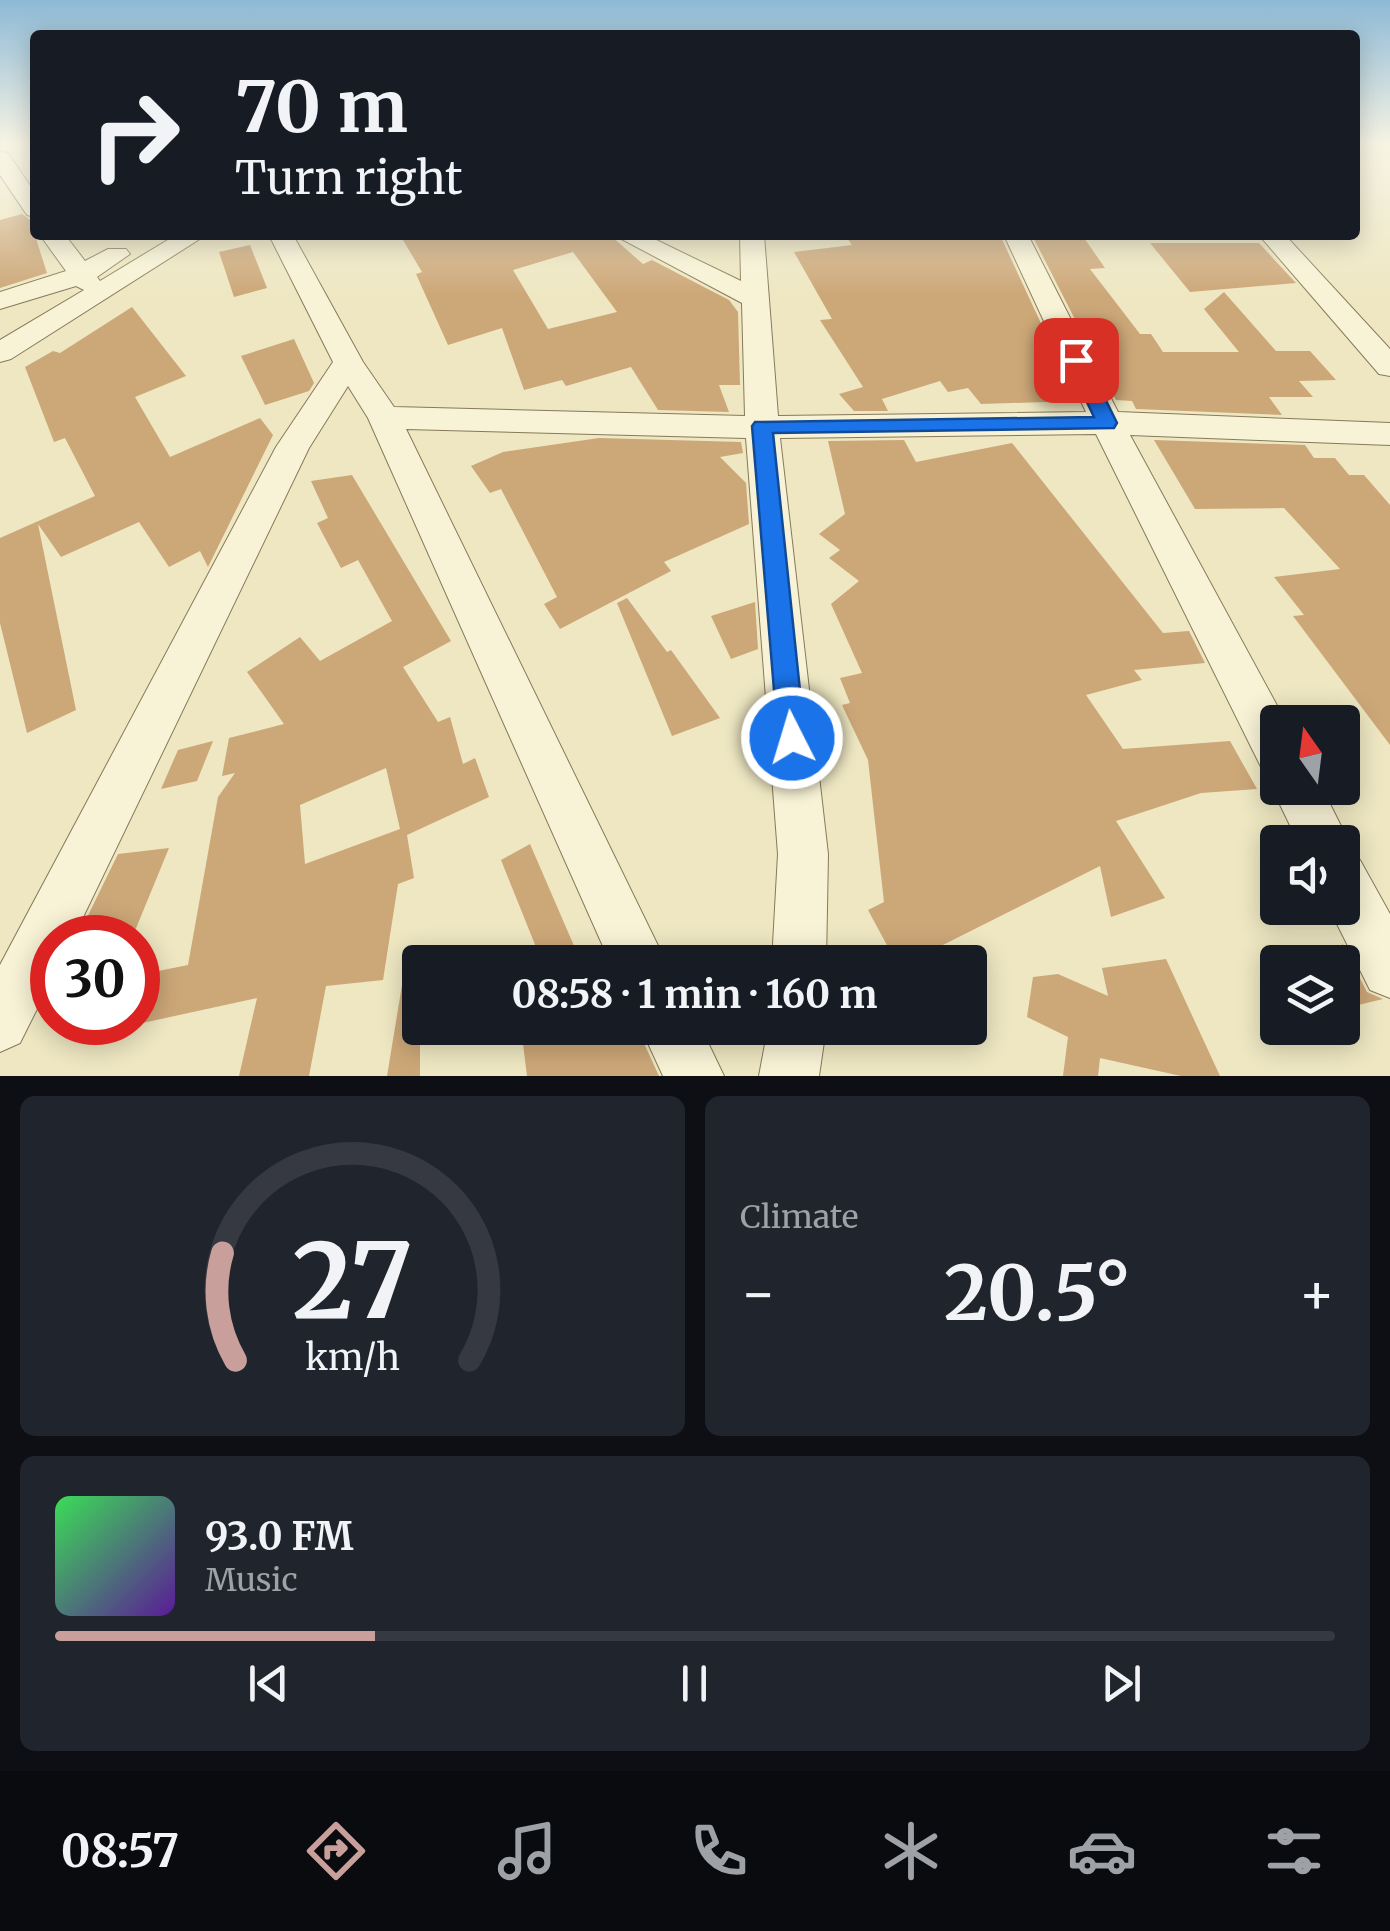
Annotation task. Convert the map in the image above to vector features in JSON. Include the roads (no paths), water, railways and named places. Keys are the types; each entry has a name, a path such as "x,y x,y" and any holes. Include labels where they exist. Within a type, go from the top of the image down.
{"street":[{"path":"56,240 83,279"},
{"path":"0,335 142,240"},
{"path":"0,301 83,279 159,240"},
{"path":"0,353 186,240"},
{"path":"284,240 348,362 384,418 630,945"},
{"path":"636,240 756,298"},
{"path":"752,240 762,426 802,854 799,945"},
{"path":"1018,240 1107,423 1260,717"},
{"path":"1276,240 1390,367"},
{"path":"0,1023 135,765 292,447 348,362"},
{"path":"384,418 762,426 1107,423 1390,434"},
{"path":"1360,912 1390,970"},
{"path":"678,1045 694,1076"},
{"path":"789,1076 794,1045"}]}
